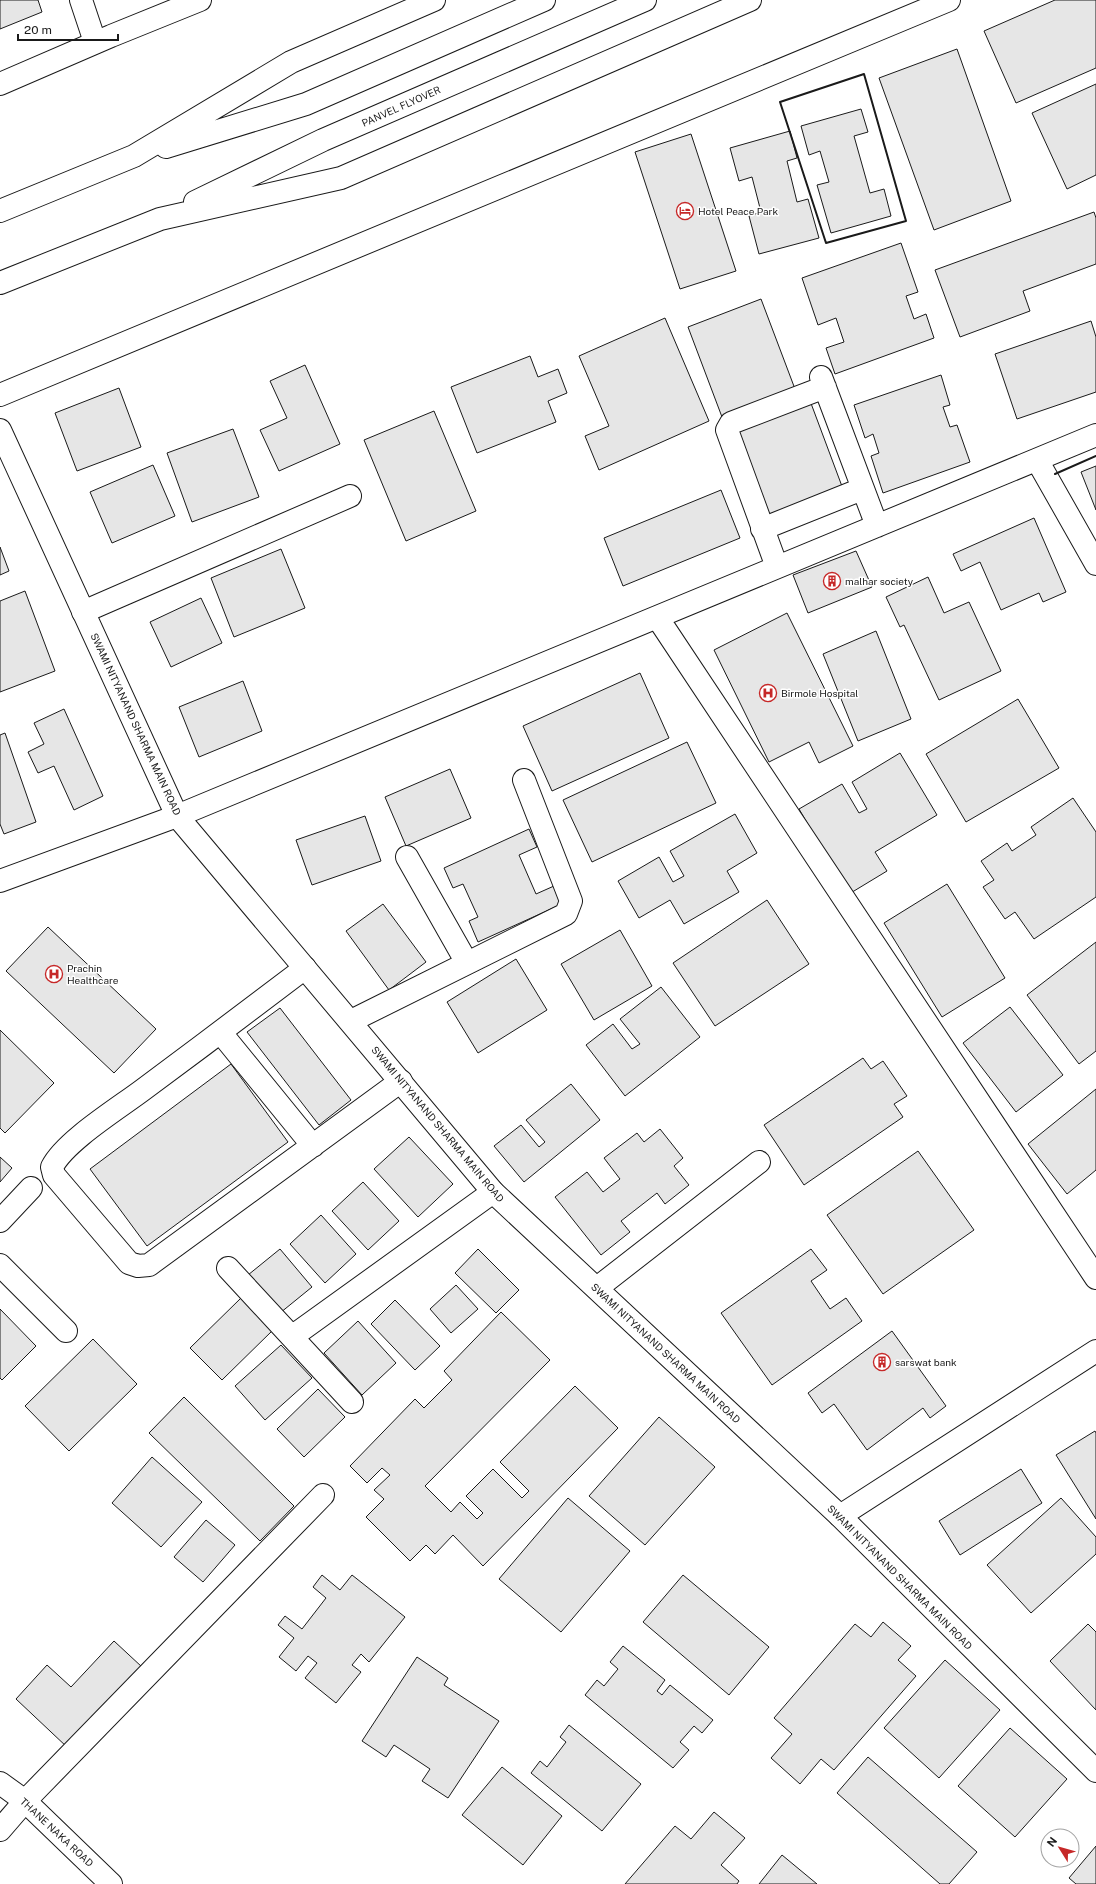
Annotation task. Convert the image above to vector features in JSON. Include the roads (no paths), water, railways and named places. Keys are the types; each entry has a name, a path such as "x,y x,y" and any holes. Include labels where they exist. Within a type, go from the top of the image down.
{"main road":[{"path":"81,0 95,42"},
{"path":"0,84 95,42 200,0"},
{"path":"134,156 291,62 434,0"},
{"path":"0,211 134,156 306,104 544,0"},
{"name":"PANVEL FLYOVER","path":"160,219 323,140 645,0"},
{"path":"0,283 160,219 341,178 750,0"},
{"path":"0,395 949,0"},
{"path":"777,567 727,430 731,423 823,382 877,526"},
{"name":"SWAMI NITYANAND SHARMA MAIN ROAD","path":"0,430 177,816 401,1080 493,1192 840,1516 1096,1771"},
{"path":"0,881 177,816 1096,435"},
{"path":"1037,460 1096,564"},
{"path":"762,529 862,489"},
{"path":"83,612 350,496"},
{"path":"657,617 1096,1278"},
{"path":"351,1022 566,914 571,902 524,780"},
{"path":"407,858 467,963"},
{"path":"305,968 221,1033 64,1150 57,1157 52,1167 54,1175 112,1244 129,1262 138,1266 148,1265 313,1146 401,1080"},
{"path":"221,1033 313,1146"},
{"path":"597,1288 759,1162"},
{"path":"0,1221 31,1188"},
{"path":"293,1336 493,1192"},
{"path":"0,1266 66,1331"},
{"path":"228,1268 293,1336 352,1402"},
{"path":"840,1516 1096,1351"},
{"path":"0,1830 25,1801 323,1495"},
{"name":"THANE NAKA ROAD","path":"0,1782 25,1801 111,1884"}],"place":[{"name":"Hotel Peace Park","path":"685,211"},
{"name":"malhar society","path":"832,581"},
{"name":"Birmole Hospital","path":"768,693"},
{"name":"Prachin Healthcare","path":"54,974"},
{"name":"sarswat bank","path":"882,1362"}]}
